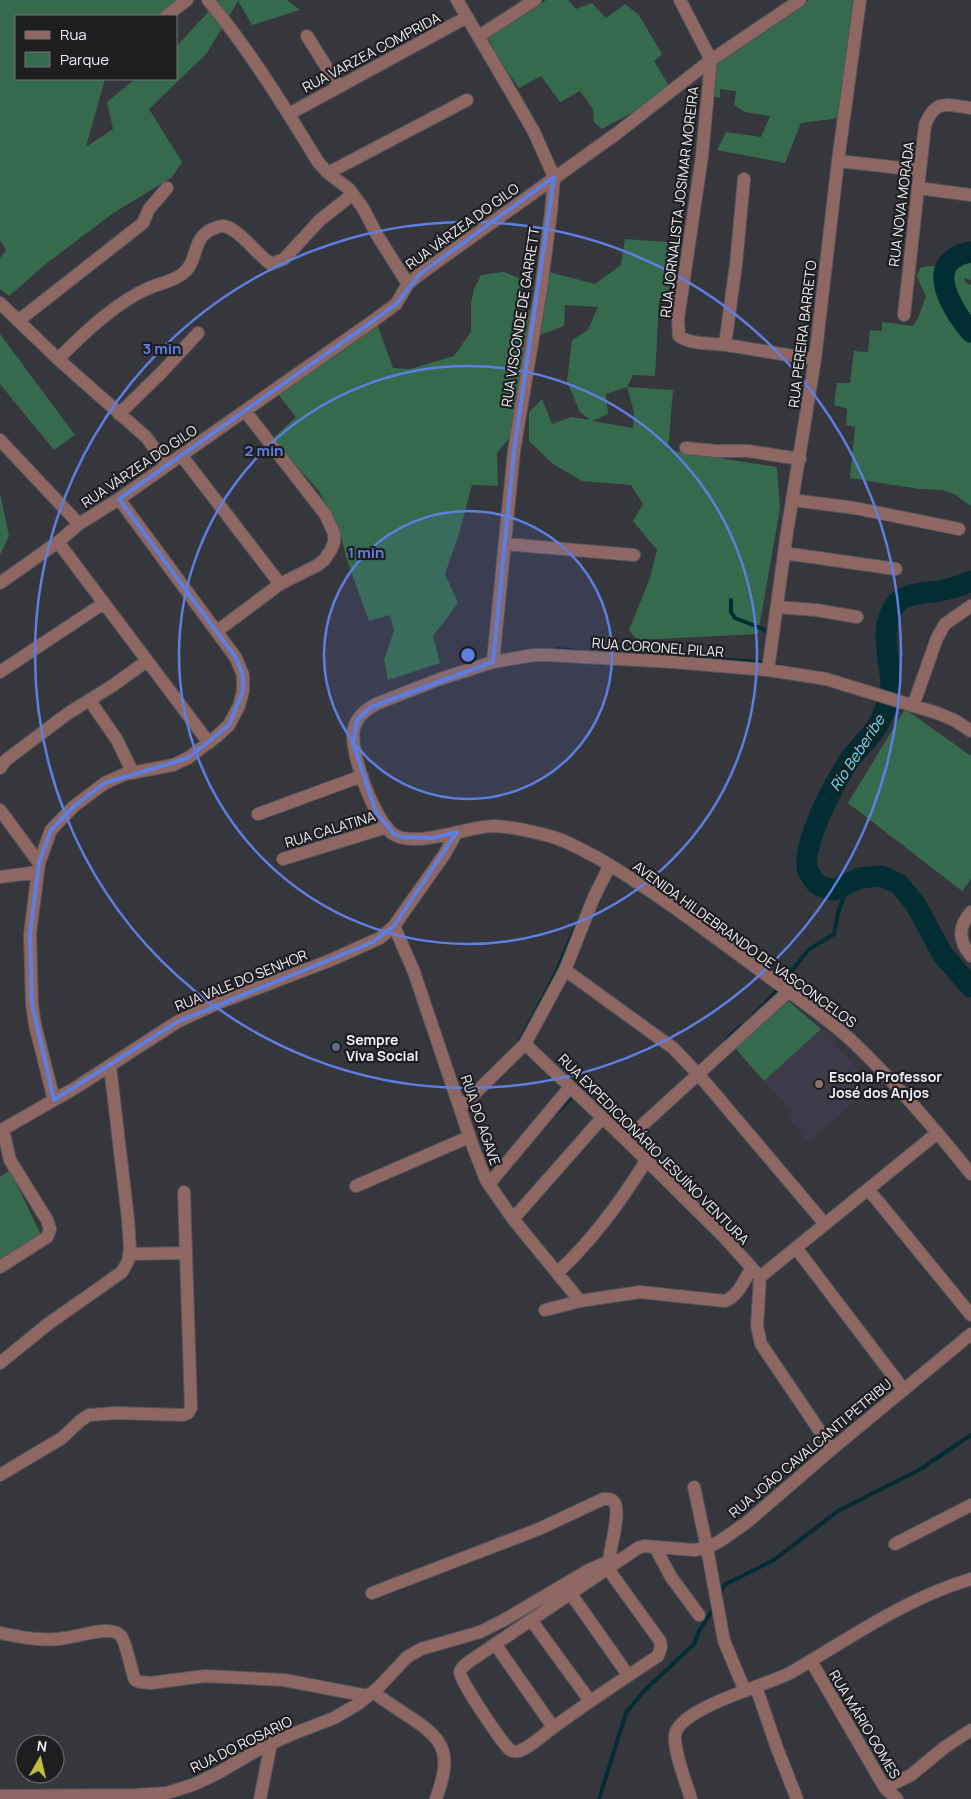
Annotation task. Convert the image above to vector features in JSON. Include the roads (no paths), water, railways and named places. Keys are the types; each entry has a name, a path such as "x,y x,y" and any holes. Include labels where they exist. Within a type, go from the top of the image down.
{"street":[{"path":"167,15 187,0"},
{"path":"208,0 251,56 318,162 352,194 408,284"},
{"name":"RUA VISCONDE DE GARRETT","path":"457,0 529,124 554,177 551,219 514,451 493,662"},
{"path":"479,36 535,0"},
{"path":"680,0 711,60"},
{"name":"RUA VÁRZEA DO GILO","path":"0,583 58,542 79,524 119,500 396,304 408,284 420,274 616,134 711,60 800,0"},
{"name":"RUA PEREIRA BARRETO","path":"768,670 792,500 815,360 838,161 860,0"},
{"name":"RUA VARZEA COMPRIDA","path":"289,114 467,16"},
{"path":"307,36 339,87"},
{"name":"RUA JORNALISTA JOSIMAR MOREIRA","path":"711,60 702,156 677,331 678,336 682,339 815,360"},
{"path":"328,173 467,100"},
{"name":"RUA NOVA MORADA","path":"904,315 925,125 934,108 944,105 971,108"},
{"path":"838,161 919,170"},
{"path":"725,345 736,264 744,179"},
{"path":"18,321 143,222 149,209 167,188"},
{"path":"918,188 971,194"},
{"path":"58,359 89,330 134,295 177,278 192,262 197,243 207,232 223,226 229,228 235,231 271,264 277,263 284,259 328,213 352,194"},
{"path":"0,303 58,359 146,437 167,465"},
{"path":"119,414 198,333"},
{"path":"217,631 280,584 318,565 331,550 334,542 334,533 325,514 245,411"},
{"path":"0,440 79,524"},
{"path":"686,448 716,451 748,451 800,459"},
{"path":"181,455 280,584"},
{"path":"54,1100 35,1025 31,997 30,934 38,868 51,830 62,816 105,783 133,773 173,765 188,758 209,743 235,717 243,691 243,675 236,658 119,500"},
{"path":"792,500 855,508 959,529"},
{"path":"58,542 209,743"},
{"path":"506,544 634,555"},
{"path":"784,553 896,569"},
{"path":"0,672 104,603"},
{"path":"912,706 936,638 945,624 971,606"},
{"path":"777,607 816,610 857,617"},
{"name":"RUA CORONEL PILAR","path":"362,776 353,743 353,730 357,720 364,712 376,704 440,679 493,662 534,655 673,662 768,670 826,679 954,720 971,731"},
{"path":"2,760 147,661"},
{"path":"90,701 118,740 133,773"},
{"path":"258,814 362,776 376,812 390,831"},
{"path":"0,810 38,868"},
{"name":"AVENIDA HILDEBRANDO DE VASCONCELOS","path":"390,831 402,837 417,839 433,838 470,828 495,826 540,834 560,840 610,865 668,903 828,1020 853,1042 902,1092 971,1174"},
{"name":"RUA CALATINA","path":"283,859 390,831"},
{"name":"RUA VALE DO SENHOR","path":"2,1131 110,1066 177,1022 373,942 394,926 444,855 457,832"},
{"path":"460,1108 525,1044 565,970 594,897 610,865"},
{"path":"0,877 5,878 38,868"},
{"path":"971,912 961,925 961,936 971,956"},
{"name":"RUA DO AGAVE","path":"394,926 420,988 478,1162 489,1184 513,1219 580,1301"},
{"path":"565,970 673,1048 699,1074 826,1224"},
{"path":"626,1140 788,990"},
{"name":"RUA EXPEDICIONÁRIO JESUÍNO VENTURA","path":"525,1044 724,1237 755,1273"},
{"path":"0,1363 48,1324 122,1272 128,1258 128,1219 110,1066"},
{"path":"489,1184 570,1087"},
{"path":"513,1219 602,1118"},
{"path":"0,1266 47,1237 50,1229 47,1220 10,1160 2,1131"},
{"path":"545,1310 580,1301 640,1292 725,1301 731,1299 755,1273 796,1248 936,1134"},
{"path":"356,1186 469,1137"},
{"path":"558,1272 590,1241 618,1204 646,1161"},
{"path":"868,1189 971,1315"},
{"path":"0,1475 62,1438 80,1420 89,1415 117,1412 168,1416 188,1413 191,1408 192,1397 184,1192"},
{"path":"796,1248 904,1390"},
{"path":"128,1258 185,1253"},
{"path":"755,1273 756,1326 761,1344 832,1449"},
{"name":"RUA JOÃO CAVALCANTI PETRIBU","path":"707,1548 746,1523 971,1334"},
{"path":"694,1487 724,1641 751,1689 777,1748 793,1798"},
{"path":"372,1594 539,1529 603,1499 608,1498 614,1501 616,1508 614,1530 608,1565 660,1641 661,1647 658,1656 517,1752 512,1751 504,1743 468,1691 461,1678 461,1669 470,1661 571,1594 608,1565 644,1546 694,1550 707,1548"},
{"path":"895,1544 971,1505"},
{"path":"654,1547 671,1577 698,1616"},
{"name":"RUA DO ROSARIO","path":"5,1797 99,1797 167,1793 181,1794 194,1784 218,1773 271,1743 334,1718 358,1704 407,1657 421,1649 480,1632 504,1620 561,1585 608,1565"},
{"path":"691,1799 676,1747 676,1729 680,1724 707,1706 775,1681 905,1605 971,1579"},
{"path":"571,1594 628,1676"},
{"path":"531,1620 590,1701"},
{"path":"0,1633 42,1639 65,1639 91,1633 114,1631 120,1634 123,1639 132,1673 135,1680 140,1682 151,1683 205,1676 284,1680 370,1694 423,1724 434,1734 442,1746 444,1757 443,1773 436,1799"},
{"path":"495,1644 552,1727"},
{"name":"RUA MÁRIO GOMES","path":"811,1661 885,1788 897,1799"},
{"path":"885,1788 911,1775 971,1730"},
{"path":"260,1799 271,1743"}],"waterway":[{"name":"Rio Beberibe","path":"971,252 961,254 953,259 946,266 944,275 945,286 953,307 971,332"},
{"name":"Rio Beberibe","path":"971,581 939,591 916,594 904,598 896,604 887,622 886,632 891,685 888,701 879,723 848,762 827,800 813,832 807,860 808,871 816,883 834,890 860,878 881,876 899,884 916,905 943,955 971,987"},
{"path":"731,600 731,612 735,618 765,631"},
{"path":"557,649 577,651"},
{"path":"682,657 760,662"},
{"path":"752,1017 775,993 808,950 834,934 838,913 848,884"},
{"path":"520,1041 555,975 575,928"},
{"path":"727,1039 741,1026"},
{"path":"555,1114 570,1099"},
{"path":"720,1595 724,1585 774,1560 838,1511 919,1470 971,1435"},
{"path":"599,1799 626,1713 643,1692 694,1644 699,1631 714,1608"}],"place":[{"name":"Sempre Viva Social","path":"336,1047"},
{"name":"Escola Professor José dos Anjos","path":"819,1084"}]}
